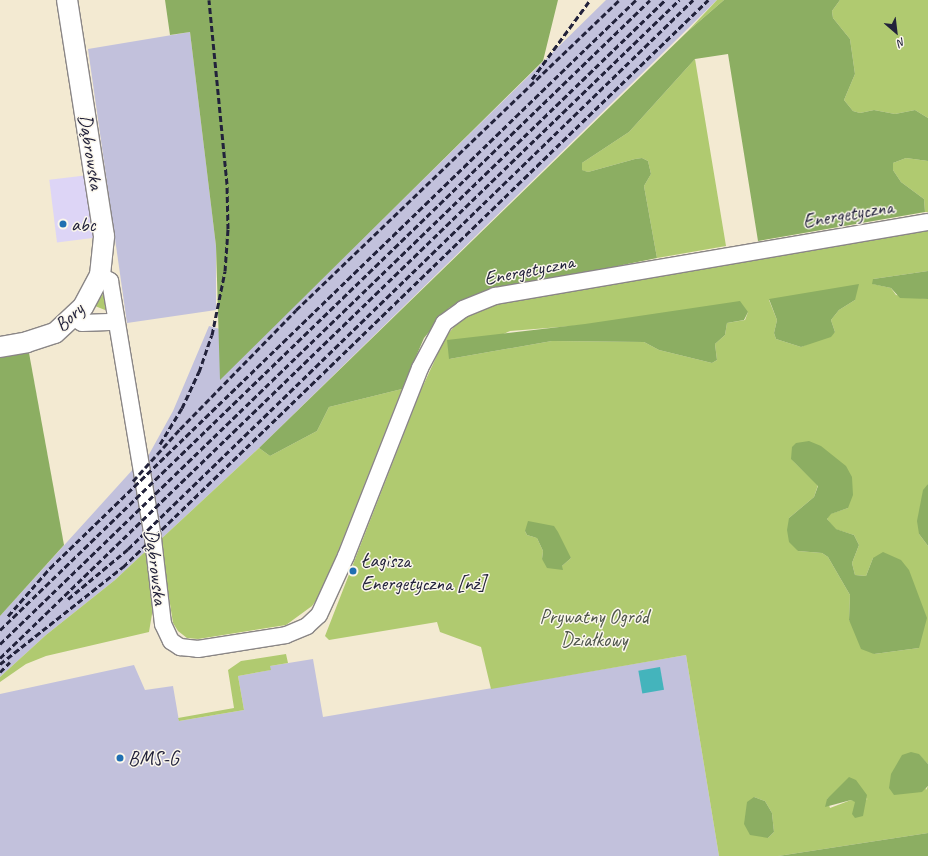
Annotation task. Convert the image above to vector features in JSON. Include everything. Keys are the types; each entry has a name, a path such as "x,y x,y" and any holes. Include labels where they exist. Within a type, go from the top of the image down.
{"street":[{"name":"Dąbrowska","path":"68,0 104,236 100,275 110,281 153,538 164,624 171,641 180,648 198,649 286,635 307,626 326,604"},
{"name":"Energetyczna","path":"326,604 420,368 444,323 463,308 495,296 928,222"},
{"name":"Bory","path":"0,346 27,342 55,333 74,318 93,292 100,275"},
{"path":"74,318 82,323 116,322"}],"shaded area":[{"path":"606,0 717,0 259,448 160,540 147,458 173,411 209,326 220,329 220,379"},
{"path":"190,32 216,246 216,310 127,323 88,49"},
{"path":"89,175 97,238 57,242 49,180"},
{"path":"135,467 148,549 115,580 46,635 0,677 0,616"},
{"path":"686,655 719,856 0,856 0,694 134,665 145,690 173,686 179,721 244,710 238,676 270,670 270,666 313,659 323,717"}],"green space":[{"path":"165,0 558,0 543,61 220,380 216,246 190,32 170,35"},
{"path":"717,0 724,0 687,32"},
{"path":"724,0 840,0 832,11 833,18 850,39 855,74 844,100 853,111 860,113 874,110 895,114 915,110 928,118 928,161 906,158 893,163 893,170 901,182 924,199 925,212 758,241 728,54 695,59 629,132 582,163 582,170 588,172 635,159 642,158 648,161 651,174 644,186 657,258 479,294 449,308 424,338 402,389 329,407 317,431 270,456 259,448 687,32"},
{"path":"840,0 928,0 928,118 915,110 895,114 874,110 860,113 853,111 844,100 855,74 850,39 833,18 832,11"},
{"path":"695,59 726,246 657,258 644,186 651,174 648,161 642,158 635,159 588,172 581,170 582,163 629,132"},
{"path":"906,158 928,161 928,212 925,212 924,199 901,182 893,170 893,163"},
{"name":"Prywatny Ogród Działkowy","path":"928,229 928,271 873,279 873,284 891,288 896,295 928,299 928,484 919,534 928,546 928,764 918,754 926,790 928,786 928,833 778,856 719,856 686,655 491,689 481,647 440,632 437,622 329,640 325,636 421,390 446,336 462,318 487,306","holes":["769,300 855,300 839,310 831,320 835,332 801,347 776,339 774,333 777,320","748,312 745,320 727,323 725,335 715,344 717,360 712,363 659,350 644,342 552,341 449,359 510,331","791,459 848,508 830,514 827,519 835,529 854,535 859,545 852,563 855,575 866,576 873,558 919,648 874,654 849,620 850,595 828,557 822,553 798,551 789,518 814,497 818,485","525,531 537,538 527,535","537,538 571,558 562,566 542,559 543,551","834,794 868,799 855,801 851,800 830,808 827,799","754,797 765,801 772,813 774,832 768,838"]},
{"path":"928,271 928,299 900,298 891,288 872,284 873,279"},
{"path":"859,284 855,300 839,310 831,320 835,332 831,337 801,347 776,339 774,333 777,320 769,299"},
{"path":"103,294 107,308 105,310 95,306"},
{"path":"740,301 748,312 744,320 727,323 725,335 715,344 717,360 712,363 659,350 644,342 552,341 449,359 447,340 585,324"},
{"path":"29,353 64,545 0,616 0,357"},
{"path":"402,389 322,592 312,606 286,625 198,639 187,638 178,631 173,623 160,540 259,448 270,456 317,431 329,407"},
{"path":"809,441 821,446 846,466 852,477 853,495 848,508 831,514 827,519 836,529 854,535 859,545 852,563 855,575 866,576 873,558 883,552 901,560 909,570 927,618 919,648 874,654 861,649 849,620 850,595 828,557 822,553 798,551 789,542 787,530 789,518 814,497 818,486 791,459 792,447 796,443"},
{"path":"928,484 928,546 919,534 917,521 923,490"},
{"path":"528,521 554,526 571,558 562,566 563,570 547,568 542,559 543,551 537,538 527,535 525,531"},
{"path":"148,549 154,602 149,632 46,656 26,664 0,682 0,677 46,635 115,580"},
{"path":"286,654 288,663 270,666 271,670 238,676 244,710 179,721 178,718 234,708 228,670 241,661"},
{"path":"911,752 919,754 928,764 928,786 922,792 894,795 889,788 891,774 902,755"},
{"path":"849,777 856,780 867,795 863,816 855,818 852,814 855,802 851,800 825,807 827,799"},
{"path":"754,797 765,801 772,813 774,832 768,838 750,835 744,824 747,802"},
{"path":"928,833 928,856 778,856"}],"water":[{"path":"660,667 664,690 642,693 638,671"}],"railway":[{"path":"160,444 182,408 199,372 212,335 225,271 228,229 227,184 209,0"},
{"path":"532,79 590,0"},
{"path":"133,481 180,429 296,310 619,0"},
{"path":"8,616 50,568 636,0"},
{"path":"0,630 650,0"},
{"path":"0,644 665,0"},
{"path":"0,658 679,0"},
{"path":"68,599 128,549 693,0"},
{"path":"0,664 123,567 708,0"},
{"path":"0,672 10,662"}],"place":[{"name":"abc","path":"63,224"},
{"name":"Łagisza Energetyczna [nż]","path":"353,571"},
{"name":"BMS-G","path":"120,758"}]}
